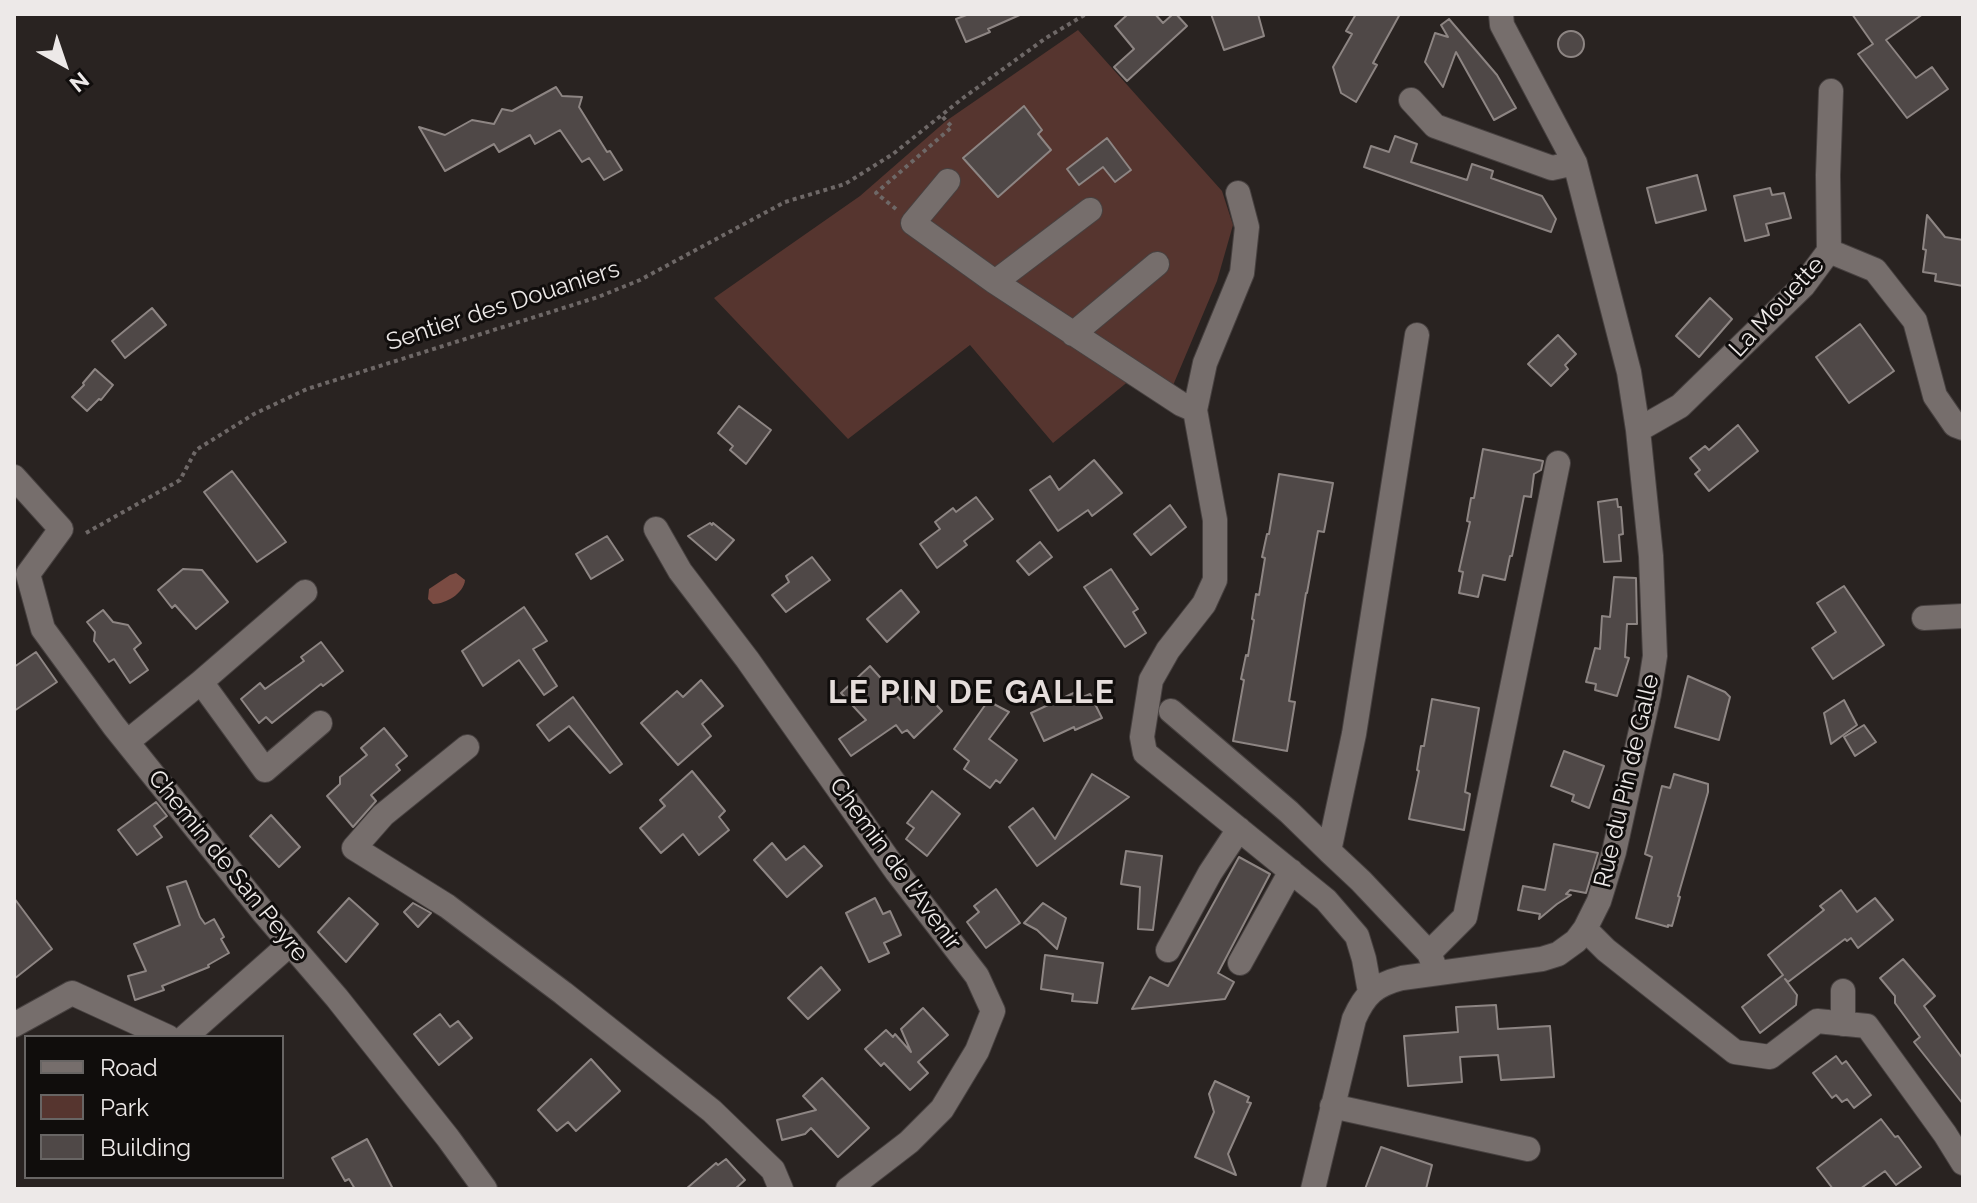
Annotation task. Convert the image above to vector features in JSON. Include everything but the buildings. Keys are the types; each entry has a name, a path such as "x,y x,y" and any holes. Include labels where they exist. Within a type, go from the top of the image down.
{"street":[{"name":"Rue du Pin de Galle","path":"1370,992 1433,963 1542,959 1558,954 1576,941 1599,901 1614,852 1655,656 1651,556 1629,372 1575,163 1502,20"},
{"name":"La Mouette","path":"1638,430 1680,406 1803,286 1829,251 1831,91"},
{"path":"1411,100 1435,126 1552,168 1575,163"},
{"path":"948,181 913,223 1073,334 1195,410"},
{"path":"1238,193 1247,227 1242,273 1205,363 1195,410 1215,520 1215,580 1204,604 1168,650 1151,680 1142,737 1145,753 1326,900 1357,936 1370,992 1354,1019 1313,1189"},
{"path":"995,282 1090,210"},
{"path":"1829,251 1875,270 1915,321 1935,396 1955,425 1963,428"},
{"path":"1073,334 1157,264"},
{"path":"1329,851 1354,734 1417,335"},
{"path":"1171,711 1289,812 1361,881 1433,963 1465,917 1558,463"},
{"path":"14,477 61,529"},
{"name":"Chemin de San Peyre","path":"61,529 28,574 43,629 127,742 421,1103 476,1186"},
{"name":"Chemin de l'Avenir","path":"656,529 680,571 747,659 897,872 977,976 993,1011 977,1051 942,1109 909,1142 848,1189"},
{"path":"127,742 305,592"},
{"path":"1924,618 1963,616"},
{"path":"201,682 265,770 320,723"},
{"path":"467,747 383,815 354,848 447,906 712,1111 773,1170 781,1189"},
{"path":"1168,950 1210,873 1239,829"},
{"path":"1240,963 1291,871"},
{"path":"1585,929 1606,950 1735,1052 1770,1057 1817,1021 1867,1026 1963,1163"},
{"path":"187,1035 290,944"},
{"path":"1843,991 1843,1024"},
{"path":"14,1025 72,993 164,1035"},
{"path":"1332,1106 1528,1149"}],"path":[{"name":"Sentier des Douaniers","path":"61,529 73,543 85,533 180,480 196,450 254,414 307,389 598,297 640,280 785,202 845,184 893,154 1046,38 1086,14"},
{"path":"913,223 876,193 952,127 941,115"}],"green space":[{"path":"1078,30 1222,191 1233,225 1217,281 1166,402 1130,380 1053,443 970,345 848,439 714,298 860,196 946,121"}],"shaded area":[{"path":"456,573 465,580 464,585 449,600 433,604 428,599 429,589"}],"district":[{"name":"LE PIN DE GALLE","path":"972,693"}]}
